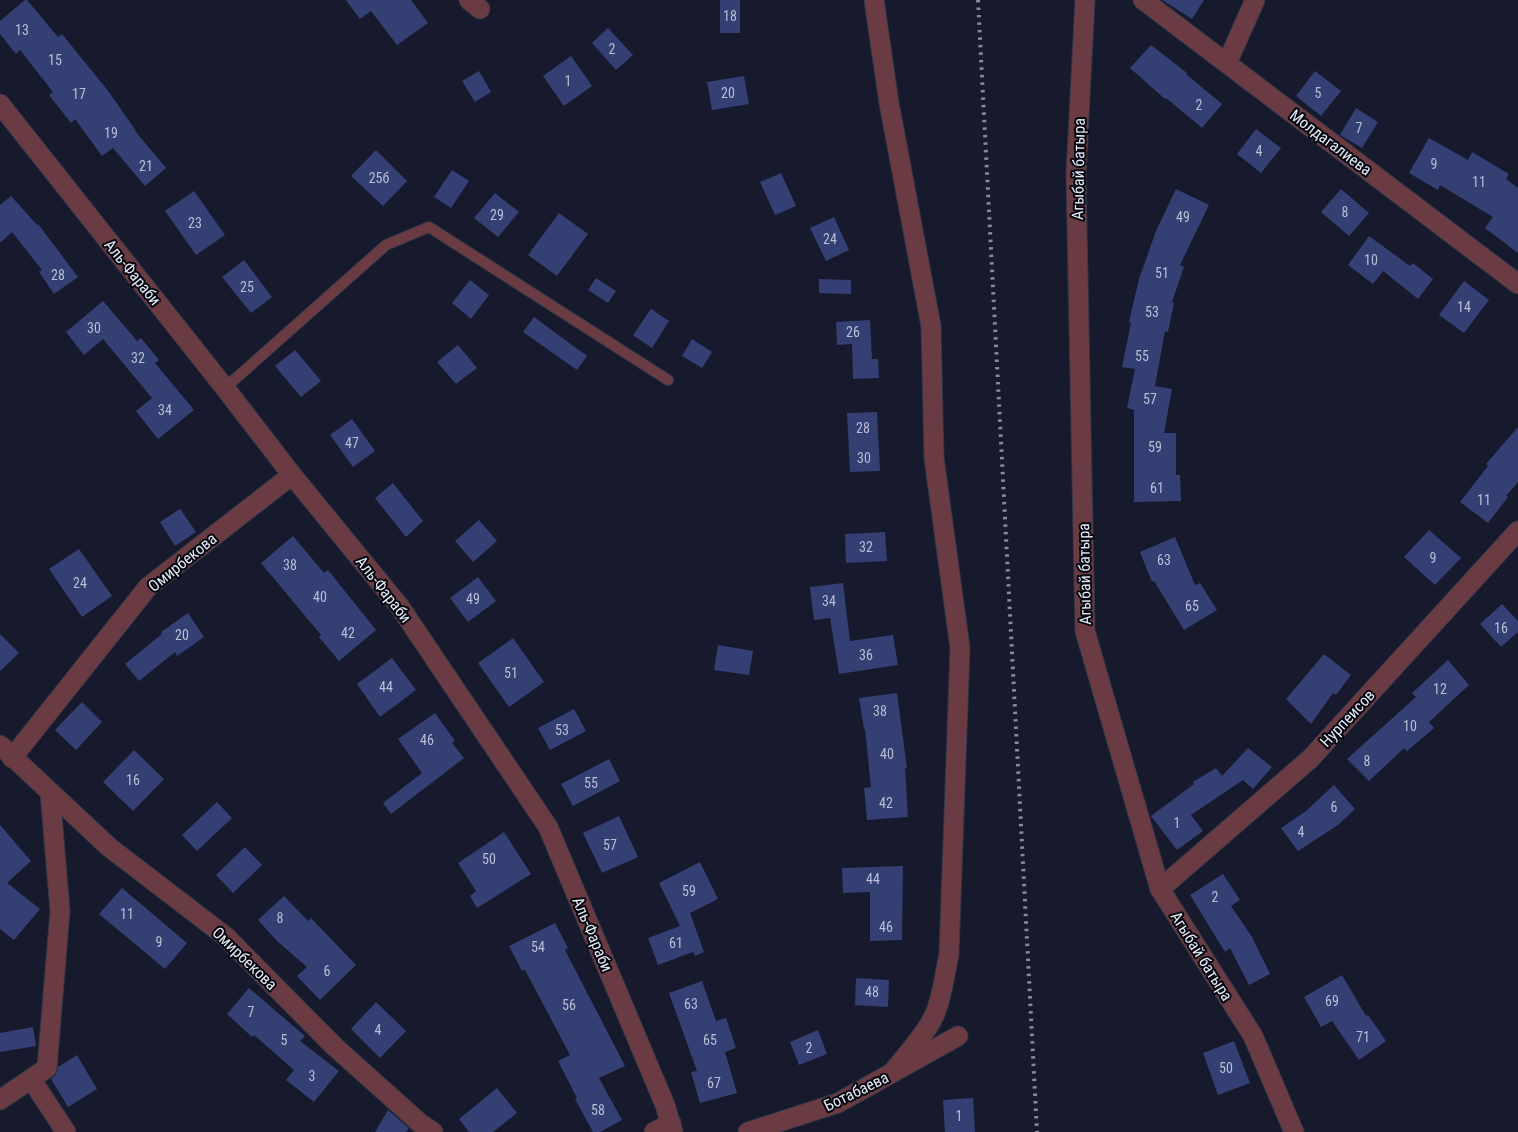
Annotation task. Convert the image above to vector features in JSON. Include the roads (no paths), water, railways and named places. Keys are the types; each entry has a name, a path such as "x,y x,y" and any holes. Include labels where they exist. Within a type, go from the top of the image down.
{"street":[{"path":"874,0 890,103 930,326 934,458 960,648 948,954 944,982 934,1015 916,1043 892,1073"},
{"name":"Агыбай батыра","path":"1085,0 1076,175 1084,631 1160,888 1253,1036 1294,1132"},
{"name":"Молдагалиева","path":"1143,0 1518,284"},
{"path":"1226,63 1255,0"},
{"name":"Аль-Фараби","path":"0,104 292,475 400,607 548,827 666,1105 672,1127"},
{"name":"Омирбекова","path":"292,475 148,587 6,751 109,847 225,936 335,1047 421,1124 433,1132"},
{"name":"Нурпеисов","path":"1160,888 1310,759 1518,531"},
{"path":"0,1100 47,1068 60,911 50,792"},
{"name":"Ботабаева","path":"748,1132 838,1103 958,1036"},
{"path":"31,1078 66,1132"},
{"path":"654,1132 672,1127"}],"lane":[{"path":"225,388 386,245 429,227 668,380"}],"railway":[{"path":"978,0 1037,1132"}]}
